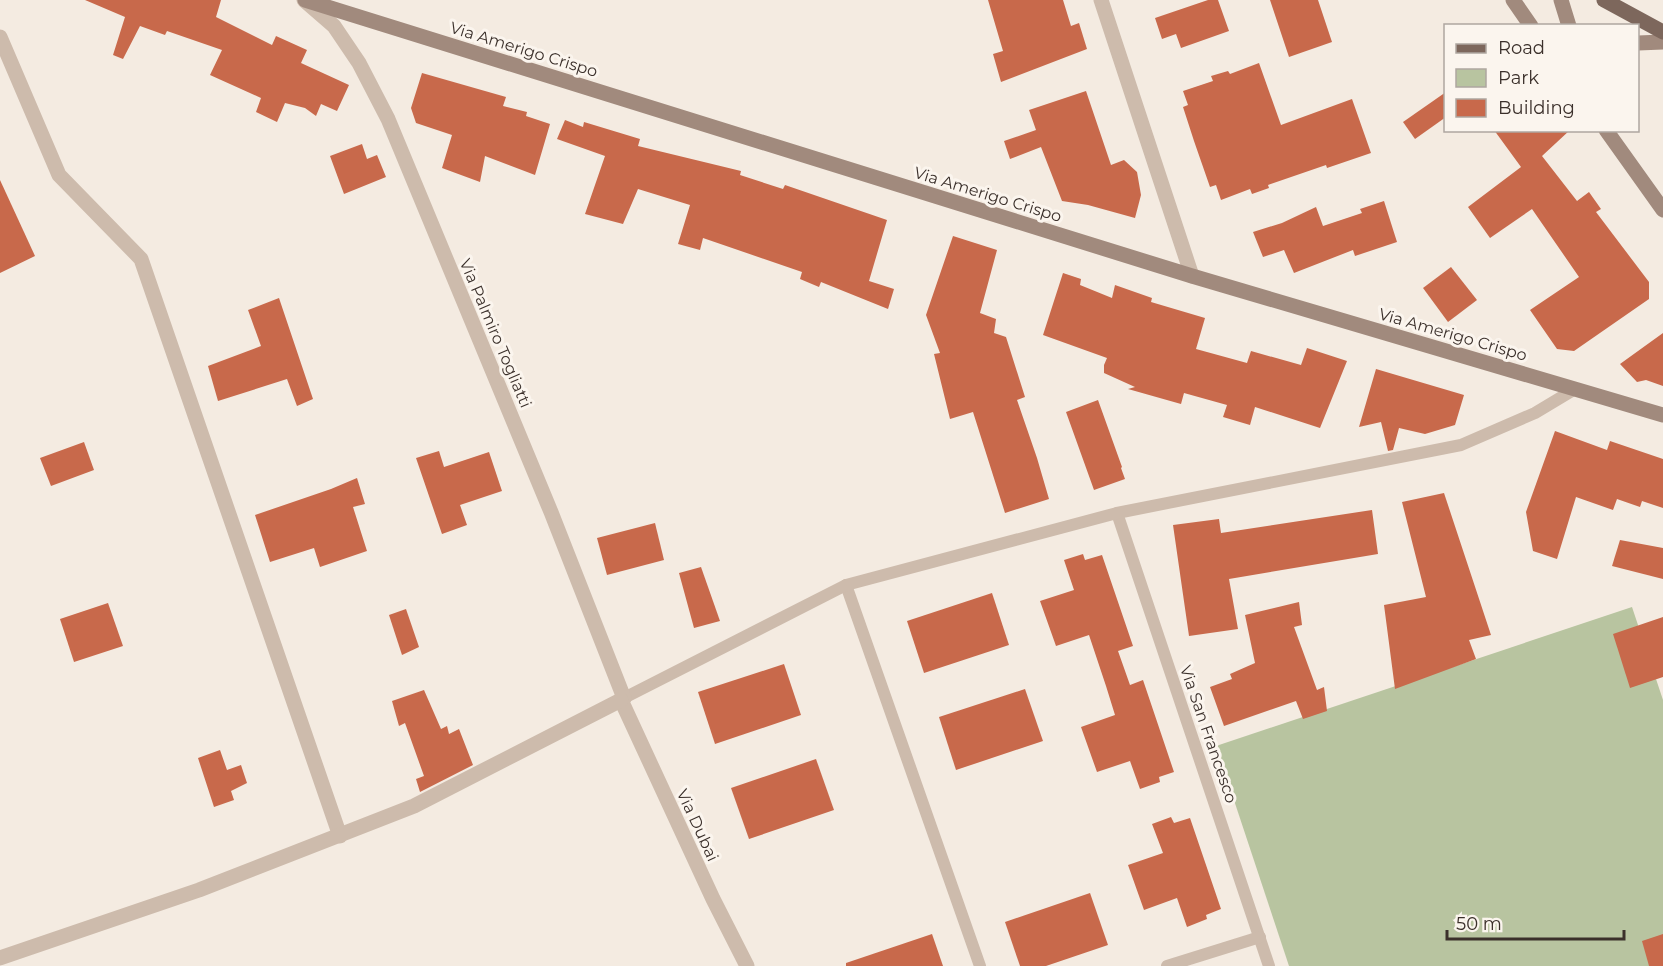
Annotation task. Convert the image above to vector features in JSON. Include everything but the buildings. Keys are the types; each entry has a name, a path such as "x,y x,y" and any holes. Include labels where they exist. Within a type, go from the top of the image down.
{"main road":[{"path":"1604,0 1663,32"}],"street":[{"name":"Via Amerigo Crispo","path":"304,0 1192,276 1663,415"},
{"name":"Via Palmiro Togliatti","path":"304,0 334,26 359,63 388,119 551,512 622,699"},
{"path":"1101,0 1192,276"},
{"path":"1513,0 1525,13"},
{"path":"1561,0 1568,24"},
{"path":"0,37 59,175 141,259 340,836"},
{"path":"1639,43 1663,42"},
{"path":"1607,132 1663,210"},
{"path":"0,958 199,890 414,806 622,699"},
{"name":"Via Dubai","path":"622,699 713,899 747,966"}],"lane":[{"path":"622,699 846,585 1117,513 1461,445 1535,413 1575,389"},
{"name":"Via San Francesco","path":"1117,513 1269,966"},
{"path":"846,585 980,966"},
{"path":"1167,966 1260,937"}],"green space":[{"path":"1632,607 1663,700 1663,966 1289,966 1216,746"}]}
